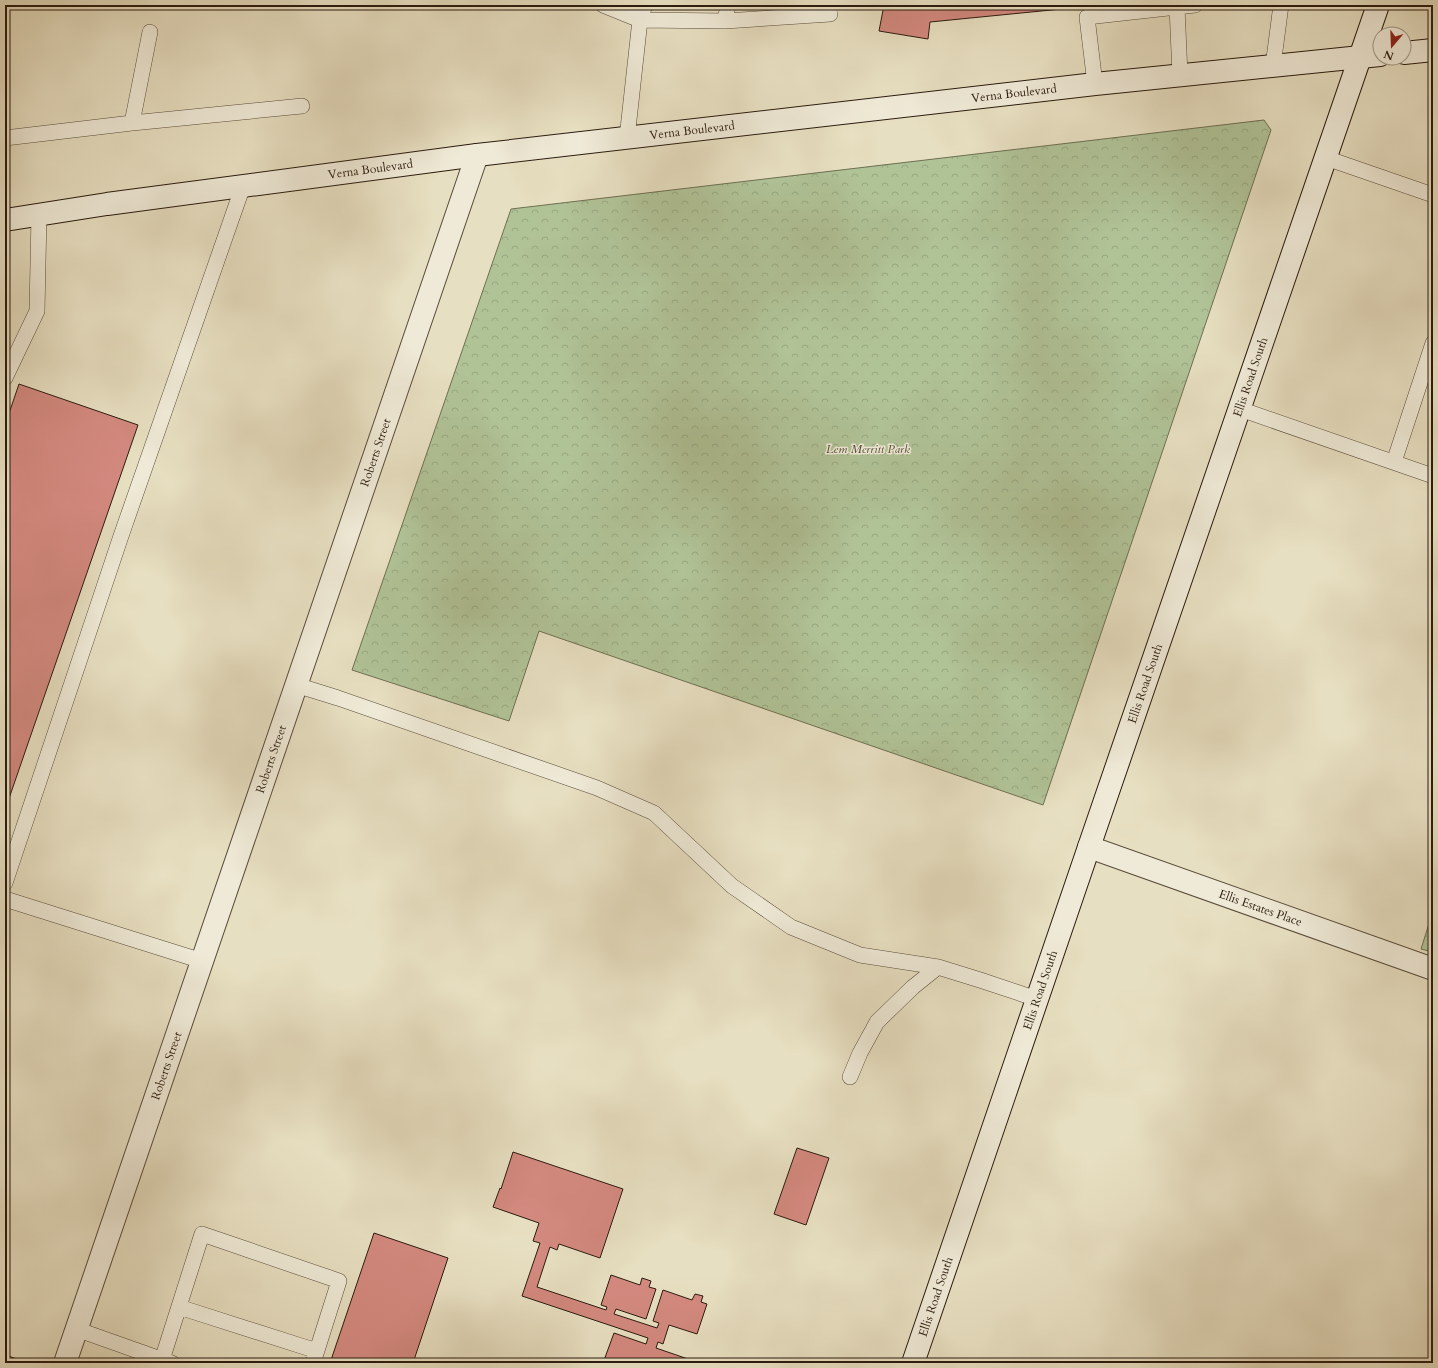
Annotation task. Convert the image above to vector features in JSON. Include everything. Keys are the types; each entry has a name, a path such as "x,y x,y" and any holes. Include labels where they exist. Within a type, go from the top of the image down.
{"street":[{"name":"Ellis Road South","path":"913,1363 1326,158 1371,56 1378,5"},
{"path":"1412,51 1433,50"},
{"name":"Verna Boulevard","path":"5,220 243,186 477,155 1095,84 1371,56"},
{"name":"Roberts Street","path":"65,1363 477,155"},
{"name":"Ellis Estates Place","path":"1089,847 1433,970"}],"lane":[{"path":"603,5 640,20 725,21 830,14"},
{"path":"627,138 640,20 645,5"},
{"path":"725,21 728,5"},
{"path":"1095,84 1087,17 1194,5"},
{"path":"1273,66 1281,5"},
{"path":"1177,7 1180,75"},
{"path":"132,123 150,32"},
{"path":"5,138 132,123 302,106"},
{"path":"1326,158 1433,196"},
{"path":"5,883 119,544 243,186"},
{"path":"5,378 37,311 40,215"},
{"path":"1394,462 1433,343"},
{"path":"1240,409 1433,476"},
{"path":"296,685 598,788 654,813 732,886 791,927 860,955 938,967 1037,999"},
{"path":"5,899 202,961"},
{"path":"850,1077 860,1053 877,1022 913,987 938,967"},
{"path":"76,1330 167,1361 179,1307 202,1234 339,1281 315,1357 179,1307"}],"green space":[{"name":"Lem Merritt Park","path":"1264,120 1271,130 1043,805 539,631 509,721 352,670 511,209"},
{"path":"1433,911 1433,952 1421,949"}],"building":[{"path":"884,5 1102,5 930,22 928,39 879,31"},
{"path":"19,384 138,425 5,810 5,425"},
{"path":"797,1148 829,1158 806,1225 774,1214"},
{"path":"513,1152 623,1189 600,1258 559,1244 557,1250 550,1247 537,1287 606,1310 607,1307 601,1305 611,1275 640,1285 642,1278 651,1281 649,1287 656,1289 646,1319 616,1309 614,1314 657,1328 659,1323 653,1321 663,1290 692,1300 695,1294 703,1296 701,1302 707,1304 697,1334 669,1325 663,1344 658,1342 656,1348 688,1359 687,1363 603,1363 614,1333 646,1344 648,1338 522,1296 540,1243 533,1241 539,1223 493,1207 500,1188 501,1189"},
{"path":"374,1233 448,1258 413,1363 330,1363"},
{"path":"5,1355 17,1359 16,1363 5,1363"}]}
